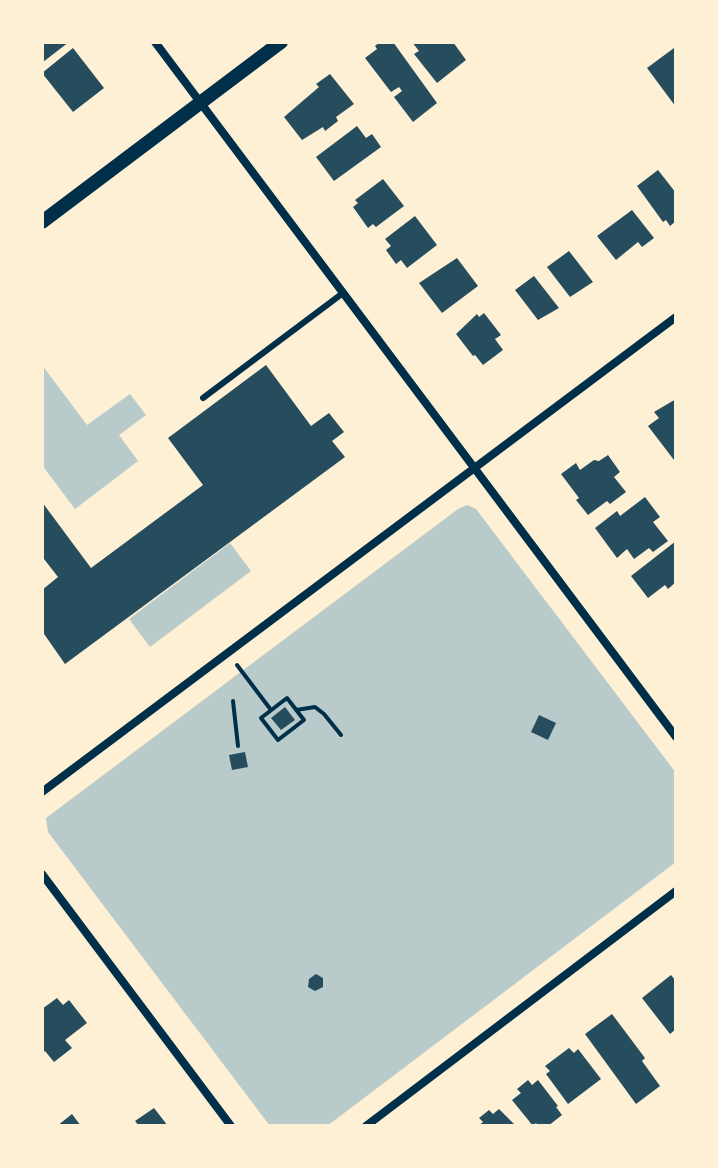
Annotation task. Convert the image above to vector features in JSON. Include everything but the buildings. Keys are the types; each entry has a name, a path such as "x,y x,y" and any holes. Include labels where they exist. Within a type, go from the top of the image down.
{"street":[{"path":"155,42 676,737"},
{"path":"42,222 281,42"},
{"path":"42,792 676,317"},
{"path":"42,874 231,1126"},
{"path":"366,1126 676,891"}],"lane":[{"path":"203,398 343,293"}],"path":[{"path":"228,653 271,710"},
{"path":"287,698 304,720 278,740 261,718 271,710 287,698"},
{"path":"233,701 238,746"},
{"path":"296,710 309,706 318,708 341,735"}],"shaded area":[{"path":"42,365 87,425 130,394 146,415 119,435 138,461 75,509 42,465"},
{"path":"467,505 476,509 676,773 676,862 327,1126 270,1126 48,832 46,818"},
{"path":"230,543 251,571 150,647 129,619"}]}
